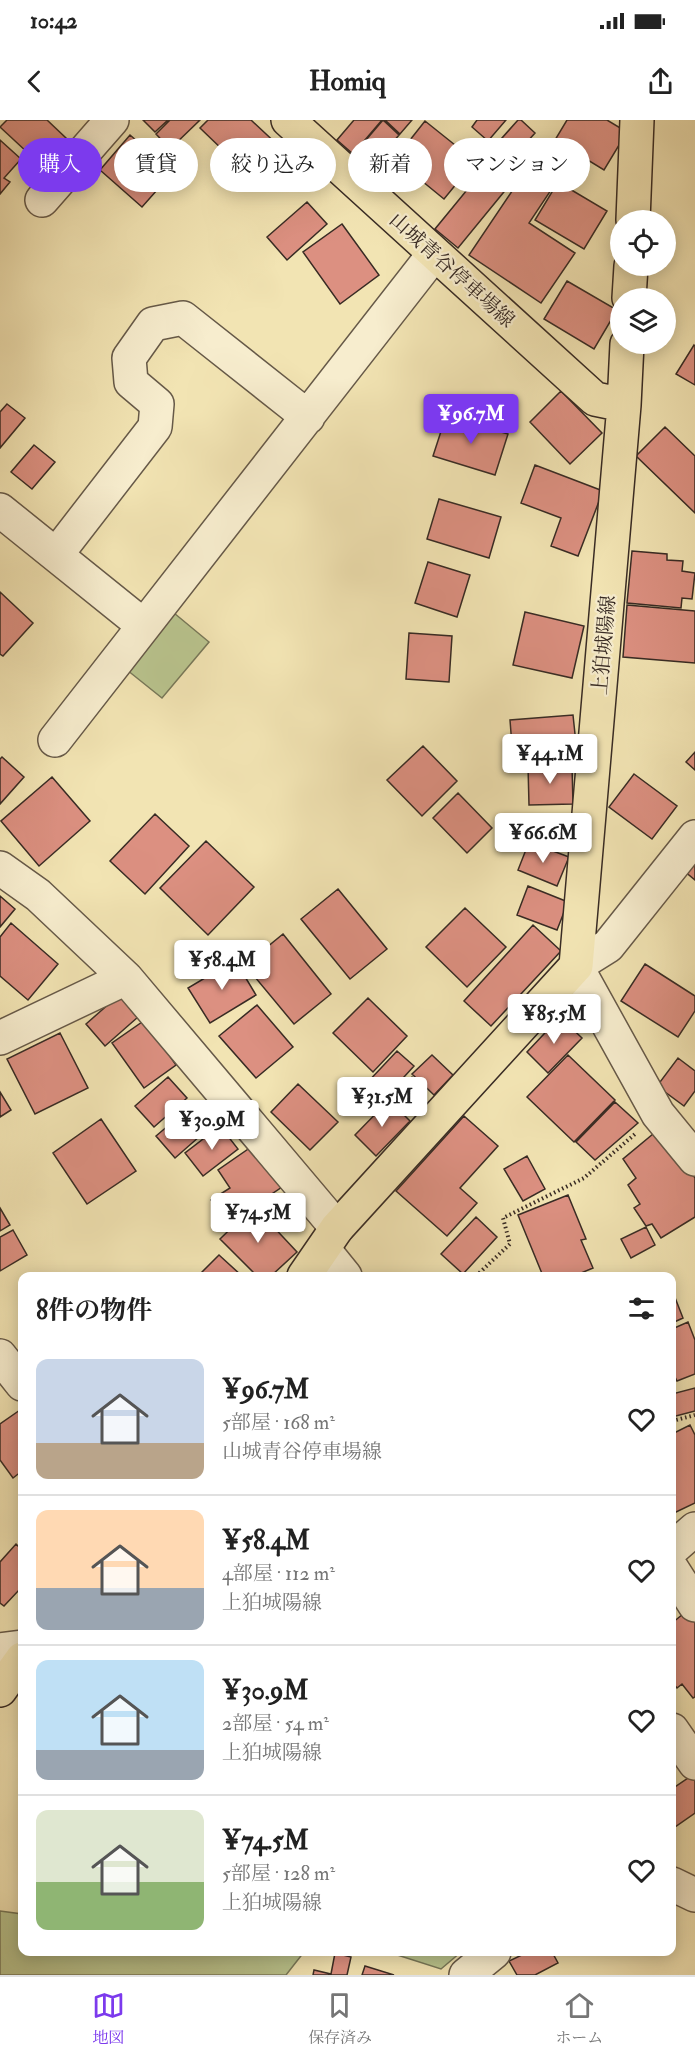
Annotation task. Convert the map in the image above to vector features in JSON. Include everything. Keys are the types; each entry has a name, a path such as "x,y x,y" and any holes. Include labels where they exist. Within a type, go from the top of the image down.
{"main road":[{"path":"633,210 637,120"},
{"name":"山城青谷停車場線","path":"305,125 434,254 595,399 624,405"},
{"name":"上狛城陽線","path":"576,966 627,354"},
{"path":"307,1272 331,1239 576,966"},
{"path":"0,1690 18,1665"}],"street":[{"path":"42,200 112,120"},
{"path":"55,740 434,254"},
{"path":"56,555 155,428 157,404 131,382 129,358 153,324 183,318 308,417"},
{"path":"0,510 144,626"},
{"path":"695,837 608,946 576,966 658,1114 695,1159"},
{"path":"0,868 38,895 126,978 331,1239 343,1272"},
{"path":"0,1038 126,978"},
{"path":"0,1356 18,1379"},
{"path":"676,1546 695,1529"},
{"path":"676,1575 695,1605"},
{"path":"0,1650 18,1648"},
{"path":"676,1736 695,1763"},
{"path":"676,1886 695,1895"},
{"path":"466,1975 489,1956"}],"path":[{"path":"480,1272 510,1244 503,1218 584,1178 658,1114"},
{"path":"676,1420 695,1415"}],"green space":[{"path":"174,613 209,642 162,698 127,670"},
{"path":"0,1911 18,1913 18,1956 301,1956 286,1975 0,1975"},
{"path":"400,1956 456,1956 441,1969"}],"building":[{"path":"7,120 47,120 66,138 18,138 18,144 0,127"},
{"path":"143,120 168,120 155,132"},
{"path":"170,120 200,120 181,138 160,138 156,134"},
{"path":"208,120 251,120 270,138 210,138 200,128"},
{"path":"354,120 382,120 367,138 348,138 348,150 337,140"},
{"path":"383,120 399,135 396,138 368,138"},
{"path":"385,120 412,120 400,134"},
{"path":"477,120 506,120 491,138 485,138 472,127"},
{"path":"518,120 521,120 535,133 531,138 502,138"},
{"path":"567,120 607,120 627,132 604,170 590,161 590,138 556,138"},
{"path":"425,121 446,138 444,138 444,192 450,192 444,199 432,189 432,138 412,138"},
{"path":"0,140 18,156 18,162 4,178 10,182 0,194"},
{"path":"114,154 114,182 102,172 102,168"},
{"path":"125,192 155,192 142,207"},
{"path":"465,192 504,192 458,248 435,229"},
{"path":"511,192 550,192 529,223 575,253 541,303 469,255"},
{"path":"552,192 575,192 607,211 584,249 535,220"},
{"path":"307,202 327,224 287,260 267,237"},
{"path":"342,224 379,275 340,304 303,252"},
{"path":"567,281 610,306 610,322 594,349 544,319"},
{"path":"695,346 695,385 676,374"},
{"path":"561,391 602,433 570,464 530,422"},
{"path":"7,404 25,418 0,448 0,412"},
{"path":"446,416 508,434 495,475 433,456"},
{"path":"665,427 695,456 695,513 636,456"},
{"path":"34,445 55,462 32,489 11,472"},
{"path":"535,465 603,491 578,556 551,546 561,518 521,503"},
{"path":"439,499 501,517 489,558 427,539"},
{"path":"632,551 667,554 667,560 683,561 682,571 695,573 692,599 682,598 681,608 627,603"},
{"path":"428,562 470,575 457,617 415,603"},
{"path":"0,592 33,623 3,656 0,654"},
{"path":"627,605 695,611 695,663 623,657"},
{"path":"525,612 584,626 572,678 513,665"},
{"path":"409,633 452,636 449,682 406,679"},
{"path":"573,715 577,753 513,759 510,720"},
{"path":"423,746 457,781 422,816 387,780"},
{"path":"695,752 695,770 686,762"},
{"path":"2,757 24,777 0,804 0,759"},
{"path":"528,766 572,766 573,804 529,805"},
{"path":"634,774 677,806 652,839 609,807"},
{"path":"52,777 90,821 39,866 1,821"},
{"path":"458,793 492,828 467,853 433,818"},
{"path":"155,814 189,846 145,894 110,861"},
{"path":"206,841 254,887 208,935 160,888"},
{"path":"529,842 569,857 557,886 518,870"},
{"path":"695,857 695,880 684,871"},
{"path":"528,886 568,902 557,930 517,915"},
{"path":"338,889 387,949 350,979 301,919"},
{"path":"0,896 15,909 0,927"},
{"path":"465,908 506,947 467,987 426,947"},
{"path":"11,923 58,964 28,1000 0,976 0,937"},
{"path":"533,925 561,951 491,1026 464,1001"},
{"path":"283,934 331,994 294,1024 245,965"},
{"path":"235,960 256,995 210,1023 188,988"},
{"path":"645,964 695,996 695,1011 678,1037 621,1001"},
{"path":"119,995 138,1017 105,1046 86,1024"},
{"path":"368,998 407,1036 373,1072 333,1033"},
{"path":"257,1005 293,1047 256,1078 219,1036"},
{"path":"560,1017 582,1038 548,1073 527,1052"},
{"path":"145,1020 176,1065 144,1088 112,1043"},
{"path":"60,1033 88,1088 35,1114 7,1059"},
{"path":"397,1051 414,1066 383,1100 366,1084"},
{"path":"432,1055 453,1075 434,1095 412,1074"},
{"path":"568,1055 615,1100 574,1142 527,1097"},
{"path":"678,1058 695,1071 695,1091 684,1106 657,1086"},
{"path":"168,1077 187,1098 154,1127 135,1106"},
{"path":"412,1077 424,1089 405,1109 392,1097"},
{"path":"298,1084 338,1122 310,1150 271,1112"},
{"path":"0,1092 11,1110 0,1117"},
{"path":"389,1100 410,1121 376,1156 355,1135"},
{"path":"615,1102 638,1123 595,1160 576,1142"},
{"path":"189,1108 208,1129 175,1158 156,1136"},
{"path":"464,1116 498,1146 460,1188 477,1203 447,1236 396,1191"},
{"path":"101,1119 136,1171 87,1204 53,1153"},
{"path":"220,1126 238,1149 203,1176 185,1153"},
{"path":"659,1129 695,1178 695,1217 661,1238 652,1224 646,1226 634,1208 640,1204 628,1185 636,1178 623,1159"},
{"path":"254,1145 282,1187 227,1224 211,1200 230,1188 218,1170"},
{"path":"527,1156 545,1189 523,1201 504,1169"},
{"path":"568,1195 586,1239 581,1240 593,1268 584,1272 541,1272 518,1215"},
{"path":"254,1206 297,1252 275,1272 253,1272 220,1239"},
{"path":"0,1208 10,1225 0,1231"},
{"path":"476,1217 497,1237 465,1272 461,1272 441,1254"},
{"path":"646,1227 655,1245 631,1258 621,1239"},
{"path":"13,1230 27,1255 0,1271 0,1237"},
{"path":"219,1255 238,1272 202,1272"},
{"path":"676,1300 683,1318 676,1321"},
{"path":"688,1322 695,1340 695,1374 677,1381 676,1379 676,1327"},
{"path":"695,1388 695,1411 676,1416 676,1393"},
{"path":"18,1411 18,1474 13,1478 0,1460 0,1424"},
{"path":"690,1425 695,1435 695,1503 676,1512 676,1432"},
{"path":"16,1544 18,1546 18,1591 4,1606 0,1603 0,1562"},
{"path":"688,1610 695,1619 695,1697 693,1698 682,1684 676,1687 676,1620"},
{"path":"691,1776 695,1781 695,1813 676,1826 676,1786"},
{"path":"334,1956 351,1957 347,1975 313,1975 314,1970 331,1974"},
{"path":"520,1956 554,1956 558,1963 535,1975 517,1975 509,1961"},
{"path":"365,1966 394,1975 362,1975"}]}
